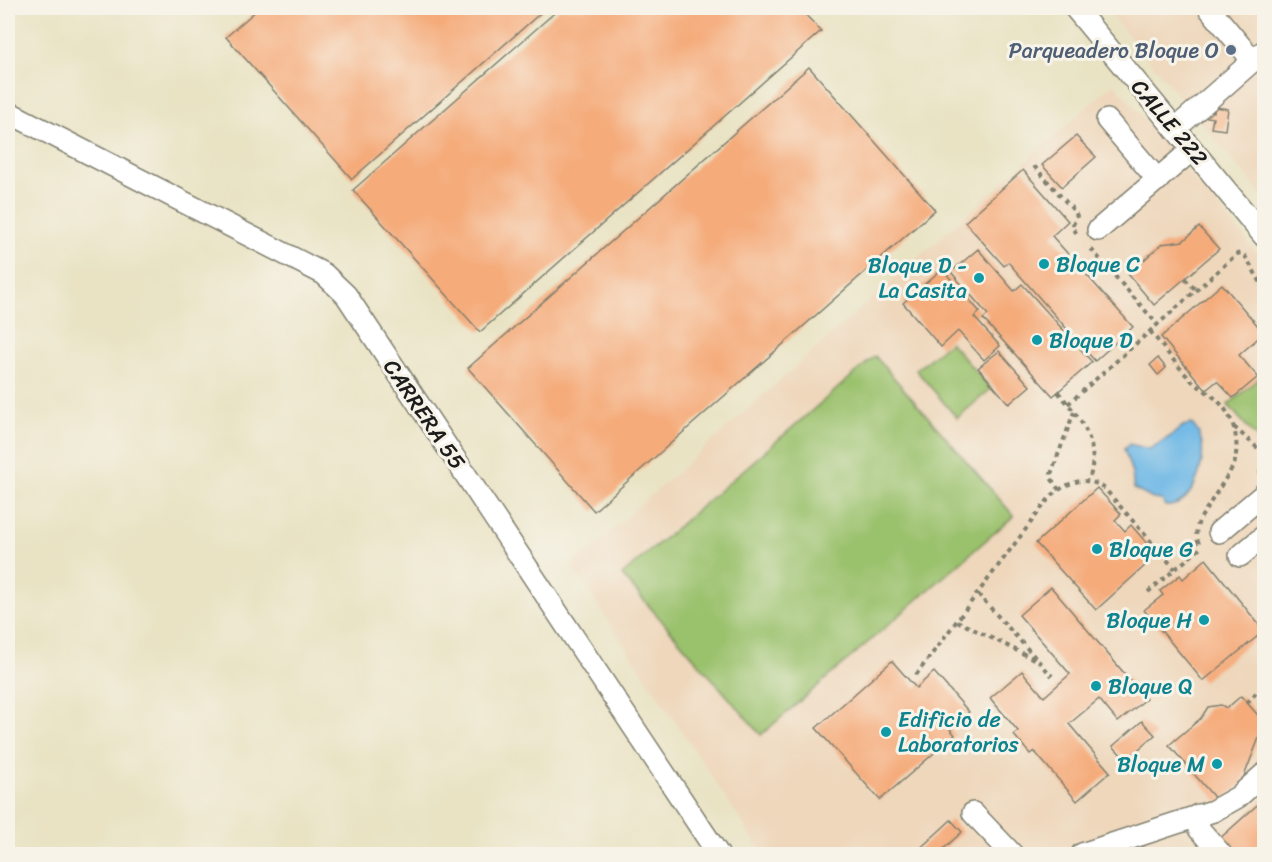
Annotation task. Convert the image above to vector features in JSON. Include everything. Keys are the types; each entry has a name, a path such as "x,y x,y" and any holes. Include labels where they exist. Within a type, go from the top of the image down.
{"street":[{"name":"CALLE 222","path":"1075,8 1264,236"},
{"path":"1175,129 1259,56 1209,8"},
{"name":"CARRERA 55","path":"8,112 324,273 346,295 718,855"},
{"path":"1107,120 1158,180"},
{"path":"1098,230 1192,150"},
{"path":"1219,532 1264,479"},
{"path":"1240,556 1264,536"},
{"path":"1082,855 1226,805 1264,774"},
{"path":"973,813 1012,855"},
{"path":"1198,815 1199,829 1221,855"}],"path":[{"path":"1070,206 1076,200"},
{"path":"1068,404 1239,253 1245,256 1264,288"},
{"path":"1185,279 1197,291"},
{"path":"1150,331 1193,382 1217,399 1234,427 1264,454"},
{"path":"1058,392 1081,421 1091,444 1093,461 1089,480"},
{"path":"1059,490 1051,474 1074,411"},
{"path":"1201,547 1196,535 1200,519 1234,465 1237,443 1234,427"},
{"path":"916,675 1050,497 1072,483 1089,480 1105,489 1175,569"},
{"path":"1148,592 1219,532"},
{"path":"978,594 1052,676"},
{"path":"957,621 1037,660"},
{"path":"1259,642 1264,648"},
{"path":"1247,703 1264,684"}],"shaded area":[{"path":"1105,8 1264,8 1264,197"},
{"path":"1114,83 1264,261 1264,854 763,854 572,566"}],"green space":[{"path":"950,342 991,389 957,418 916,370"},
{"path":"875,356 1014,516 761,735 622,575"},
{"path":"1264,374 1264,431 1257,438 1228,405"}],"water":[{"path":"1192,424 1200,436 1201,464 1195,484 1183,500 1174,505 1165,506 1162,500 1153,499 1134,489 1132,473 1124,449 1129,444 1150,449 1183,426"}],"building":[{"path":"259,8 546,8 352,179 226,37"},
{"path":"560,8 799,8 821,31 480,332 353,190"},
{"path":"809,67 935,210 594,511 468,368"},
{"path":"1215,107 1228,109 1225,130 1211,128 1213,118 1202,116 1203,111 1214,112"},
{"path":"1076,136 1096,157 1062,187 1042,165"},
{"name":"Bloque C","path":"1023,170 1068,221 1052,236 1133,327 1095,361 1008,262 1004,266 965,222"},
{"path":"1199,227 1219,249 1154,305 1128,274 1162,244 1183,241"},
{"name":"Bloque D","path":"978,249 1014,291 1022,284 1092,362 1053,396 983,319 988,315 951,272"},
{"path":"942,269 980,312 974,317 1000,346 984,360 958,331 941,347 903,303"},
{"path":"1222,284 1264,333 1239,355 1258,377 1233,398 1217,381 1206,390 1161,337"},
{"path":"999,351 1030,386 1009,404 978,368"},
{"path":"1158,358 1166,368 1158,375 1150,365"},
{"name":"Bloque G","path":"1097,488 1121,514 1115,520 1125,531 1131,525 1157,555 1096,610 1036,543"},
{"name":"Bloque H","path":"1206,559 1264,631 1203,681 1144,610 1163,595 1160,591 1180,575 1183,579"},
{"name":"Bloque Q","path":"1051,587 1146,699 1118,722 1099,699 1069,724 1110,772 1077,801 1034,751 1030,754 1014,735 1018,731 990,698 1022,671 1044,697 1070,674 1019,615"},
{"name":"Edificio de Laboratorios","path":"892,661 916,688 934,672 969,712 950,729 955,735 880,800 816,728"},
{"name":"Bloque M","path":"1241,696 1264,722 1264,725 1241,784 1219,803 1169,745 1201,718 1208,707 1221,705 1227,708"},
{"path":"1142,721 1155,735 1126,760 1113,746"},
{"path":"1264,799 1264,854 1229,854 1217,841"},
{"path":"951,820 962,832 938,854 914,854"}],"place":[{"name":"Parqueadero Bloque O","path":"1231,50"},
{"name":"Bloque C","path":"1044,264"},
{"name":"Bloque D - La Casita","path":"979,278"},
{"name":"Bloque D","path":"1037,340"},
{"name":"Bloque G","path":"1097,549"},
{"name":"Bloque H","path":"1204,620"},
{"name":"Bloque Q","path":"1096,686"},
{"name":"Edificio de Laboratorios","path":"886,732"},
{"name":"Bloque M","path":"1217,764"}]}
